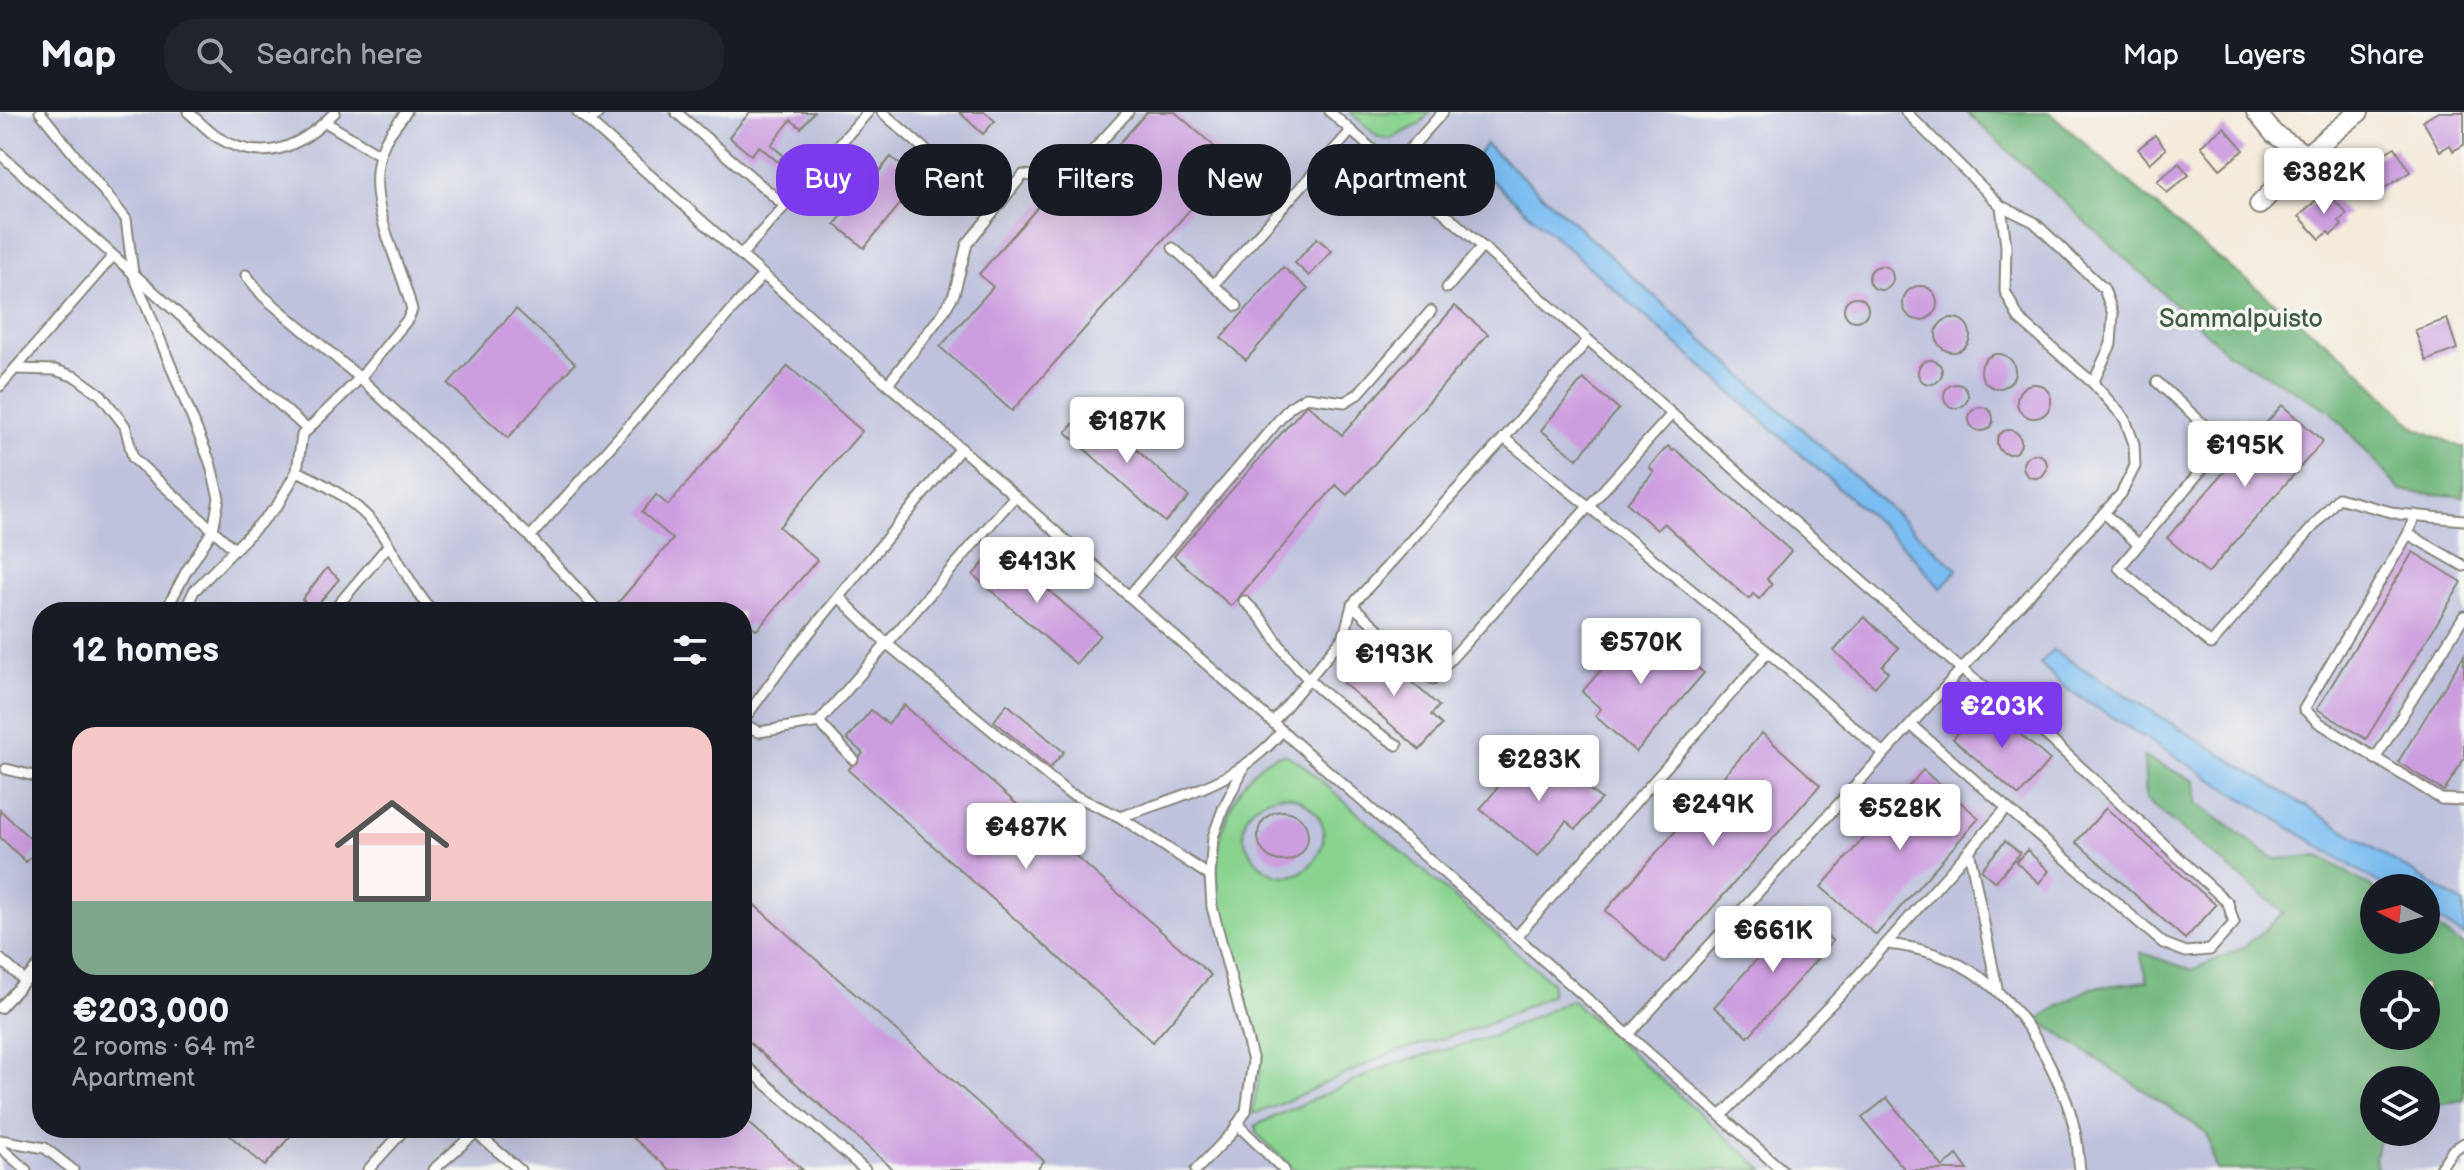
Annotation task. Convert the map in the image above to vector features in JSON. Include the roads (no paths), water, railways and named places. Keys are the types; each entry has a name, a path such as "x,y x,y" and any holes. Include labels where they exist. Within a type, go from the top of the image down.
{"street":[{"path":"2256,112 2274,134 2306,155"},
{"path":"2259,205 2306,155 2359,112"}],"lane":[{"path":"40,112 126,219 133,273 210,462 219,498 213,530 170,602"},
{"path":"188,112 217,137 245,150 269,153 288,147 335,112"},
{"path":"189,602 194,591 233,548 277,506 297,471 302,435 360,378 412,310 379,206 377,175 386,141 406,112"},
{"path":"578,112 1782,1170"},
{"path":"590,122 599,112"},
{"path":"676,112 776,198"},
{"path":"840,144 868,112"},
{"path":"882,112 919,144"},
{"path":"1012,188 1023,175 1067,179 1128,112"},
{"path":"1330,112 1366,144"},
{"path":"1414,144 1443,112"},
{"path":"1906,112 2001,206 2034,222 2104,289 2113,314 2111,344 2093,383"},
{"path":"325,122 380,155"},
{"path":"1214,284 1351,131"},
{"path":"0,154 308,430"},
{"path":"1628,1035 2121,494 2135,466 2134,444 2125,419 2093,383 2019,319 2005,291 2006,246 2001,206"},
{"path":"741,255 776,216"},
{"path":"888,384 943,313 954,294 967,244 989,216"},
{"path":"1447,216 1961,669 2048,737 2228,903 2234,923 2210,950 2186,952 2163,943 1911,725"},
{"path":"1447,288 1482,247"},
{"path":"1173,248 1237,306"},
{"path":"0,386 113,256"},
{"path":"246,275 274,306 360,378 530,537 590,602"},
{"path":"530,537 763,275"},
{"path":"1129,596 1290,407 1306,397 1345,402 1358,394 1431,311"},
{"path":"1273,722 1344,636 1352,605 1504,438 1588,340"},
{"path":"15,369 55,370 76,377 101,395 125,426 133,458 233,548"},
{"path":"2157,382 2224,443 2119,568 2211,644 2338,498 2415,515 2464,520"},
{"path":"1352,605 1433,679 1672,414"},
{"path":"1504,438 1768,652 1884,754"},
{"path":"752,708 791,655 961,448"},
{"path":"297,471 341,494 364,513 424,602"},
{"path":"752,728 759,732 819,722 1015,496"},
{"path":"2104,513 2138,544"},
{"path":"2415,515 2408,534 2304,709 2318,722 2441,799 2464,800"},
{"path":"2408,534 2464,566"},
{"path":"340,602 388,546"},
{"path":"840,598 886,643 1067,792 1120,817 1210,876"},
{"path":"1244,601 1262,615 1290,660 1348,713 1397,745"},
{"path":"2375,759 2464,616"},
{"path":"1516,937 1768,652"},
{"path":"819,722 853,759"},
{"path":"1120,817 1217,783 1243,769 1268,748 1282,731"},
{"path":"6,769 32,776"},
{"path":"1196,1170 1246,1111 1253,1061 1212,907 1210,876 1213,837 1243,769"},
{"path":"1721,1116 1846,989 2006,809"},
{"path":"1969,850 1997,988"},
{"path":"1886,944 1915,946 1943,955 1997,988 2037,1040 2062,1088 2075,1128 2080,1170"},
{"path":"0,959 25,981"},
{"path":"0,1008 32,973"},
{"path":"752,1072 865,1170"},
{"path":"1237,1124 1284,1170"},
{"path":"368,1170 397,1138"},
{"path":"433,1170 471,1138"},
{"path":"486,1138 520,1170"},
{"path":"0,1140 45,1148 73,1170"},
{"path":"2439,1170 2452,1151 2464,1143"},
{"path":"0,1147 26,1170"}],"water":[{"path":"1495,152 1957,569 1941,589 1902,544 1495,183"},
{"path":"2053,650 2415,874 2364,874 2065,688 2040,663"},
{"path":"2440,889 2464,904 2464,936 2440,921"}],"park label":[{"name":"Sammalpuisto","path":"2241,319"}]}
